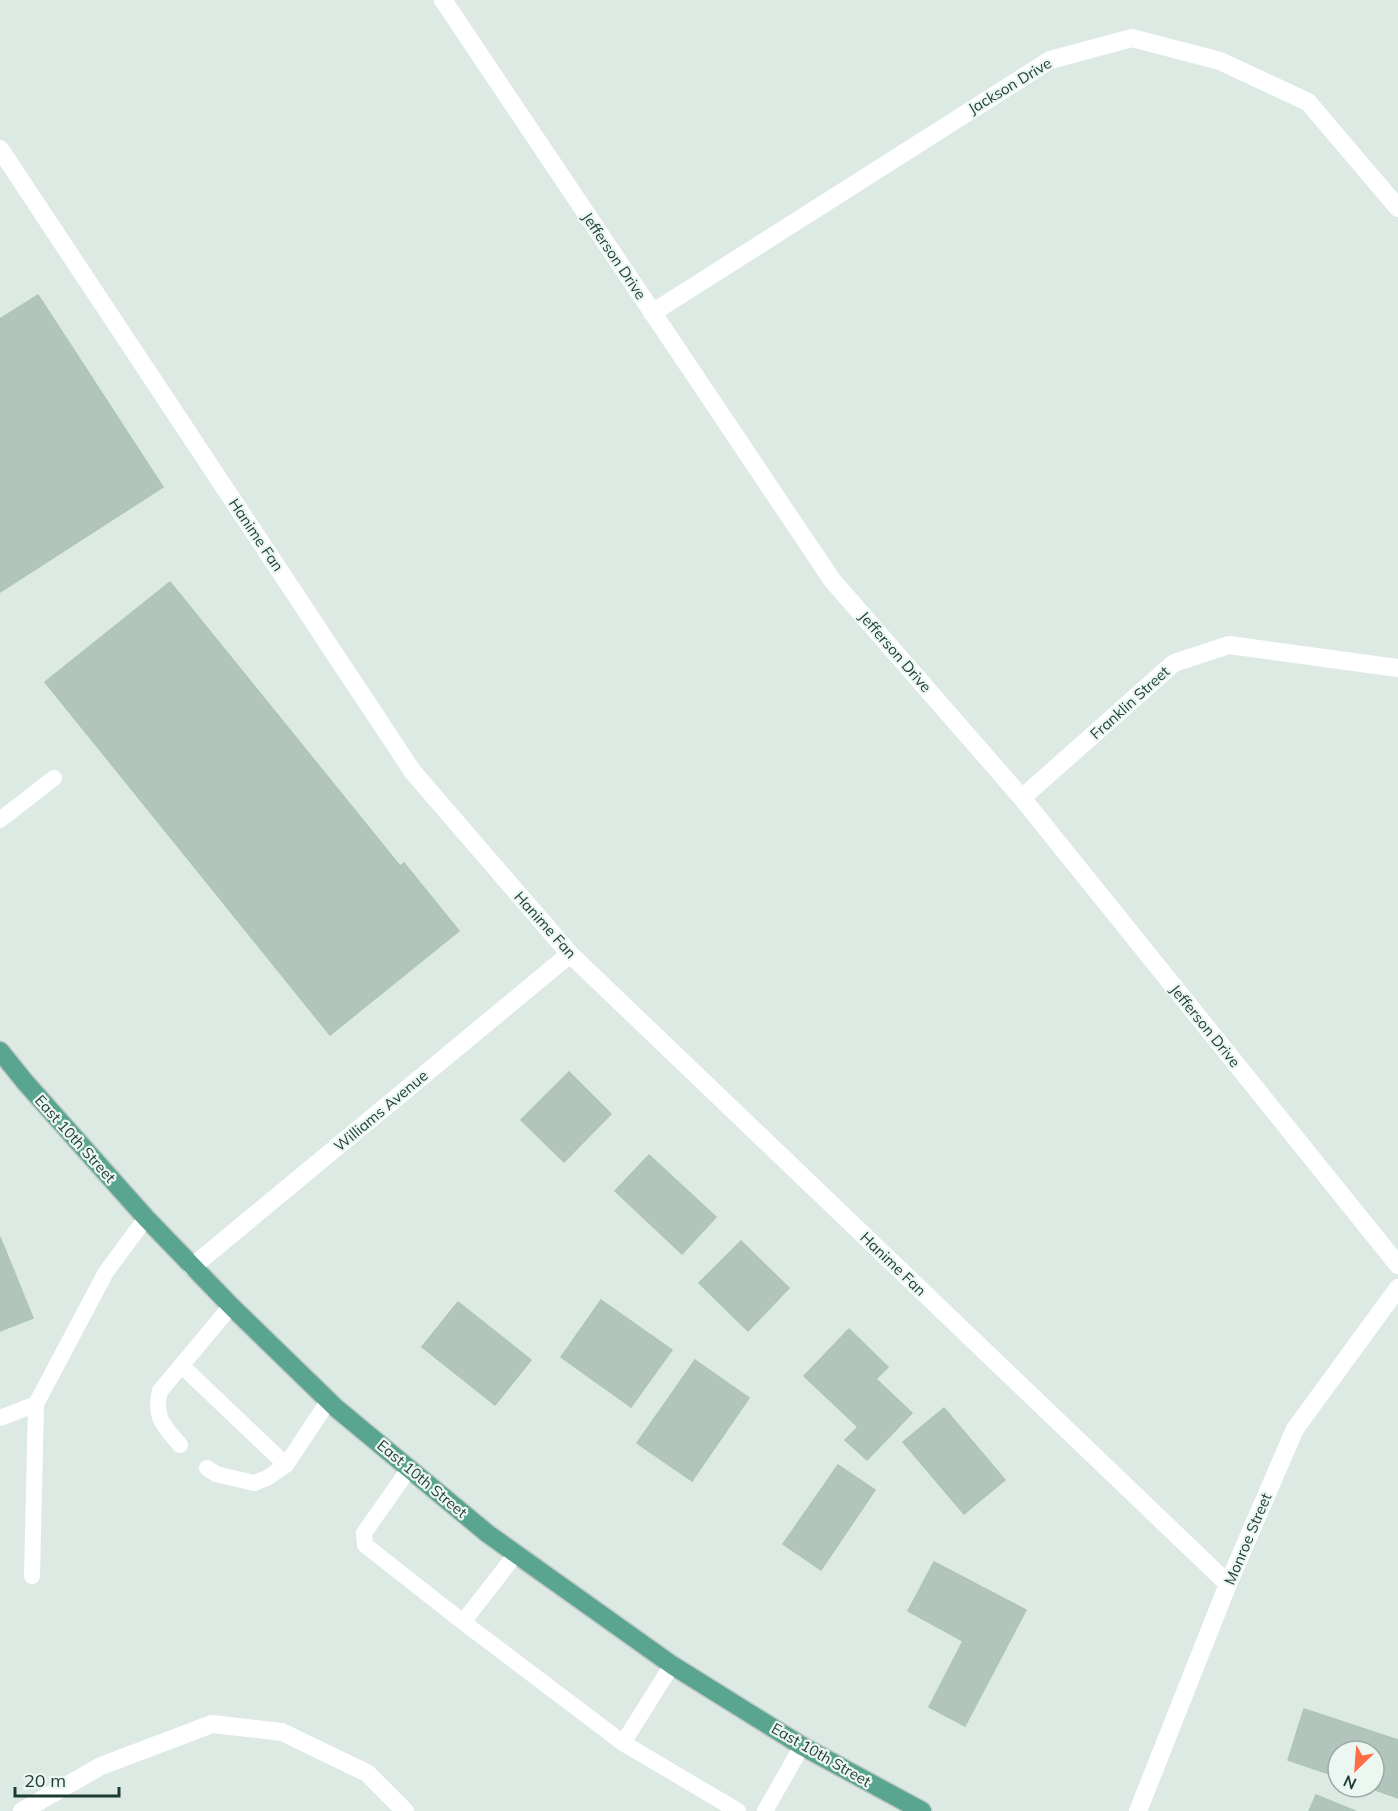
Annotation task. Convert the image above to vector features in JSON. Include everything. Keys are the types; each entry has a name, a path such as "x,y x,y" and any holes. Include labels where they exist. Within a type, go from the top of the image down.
{"main road":[{"name":"East 10th Street","path":"0,1051 25,1082 192,1267 329,1400 488,1534 672,1665 802,1746 922,1811"}],"street":[{"name":"Jefferson Drive","path":"443,0 832,580 1022,798 1398,1265"},
{"name":"Jackson Drive","path":"652,313 1050,60 1132,39 1220,61 1308,102 1398,208"},
{"name":"Hanime Fan","path":"0,149 413,772 570,954 1228,1584"},
{"name":"Franklin Street","path":"1022,798 1174,663 1229,645 1398,668"},
{"name":"Williams Avenue","path":"192,1267 570,954"},
{"name":"Monroe Street","path":"1138,1811 1228,1584 1295,1429 1398,1288"},
{"path":"22,1811 101,1766 212,1724 282,1732 367,1773 405,1811"}],"lane":[{"path":"0,820 54,778"},
{"path":"32,1576 36,1404 106,1272 146,1218"},
{"path":"180,1445 159,1420 157,1402 160,1391 231,1305"},
{"path":"181,1365 286,1465"},
{"path":"207,1468 216,1474 254,1483 267,1478 286,1465 329,1400"},
{"path":"0,1418 36,1404"},
{"path":"410,1469 364,1533 365,1545 623,1743 738,1811"},
{"path":"463,1622 516,1554"},
{"path":"623,1743 672,1665"},
{"path":"765,1811 802,1746"}],"building":[{"path":"38,295 163,487 0,592 0,319"},
{"path":"170,582 400,866 404,863 459,931 330,1035 45,682"},
{"path":"569,1072 611,1114 564,1162 521,1120"},
{"path":"649,1155 716,1217 682,1254 615,1191"},
{"path":"0,1237 33,1318 0,1331"},
{"path":"741,1241 789,1288 748,1331 699,1283"},
{"path":"601,1300 672,1350 631,1407 561,1357"},
{"path":"458,1302 531,1360 495,1405 422,1347"},
{"path":"849,1329 888,1367 876,1379 912,1413 867,1460 845,1440 858,1427 804,1376"},
{"path":"695,1360 749,1398 692,1481 637,1443"},
{"path":"944,1408 1005,1480 964,1514 903,1442"},
{"path":"838,1465 875,1490 821,1570 783,1544"},
{"path":"934,1562 1026,1610 965,1726 929,1707 963,1641 908,1611"},
{"path":"1304,1709 1398,1740 1398,1798 1386,1794 1386,1739 1326,1739 1326,1773 1288,1760"},
{"path":"1316,1795 1355,1811 1309,1811"}]}
